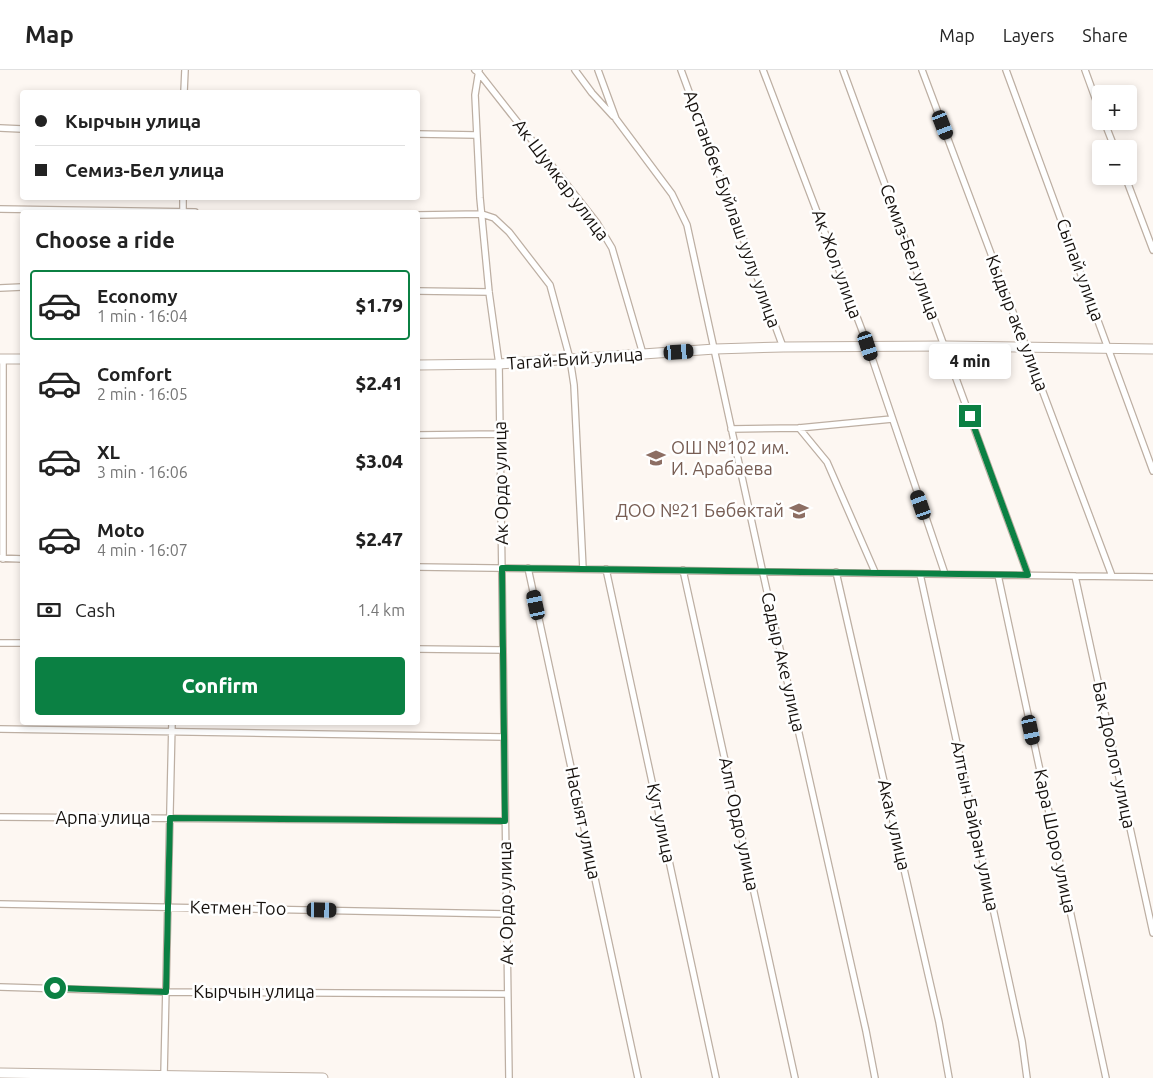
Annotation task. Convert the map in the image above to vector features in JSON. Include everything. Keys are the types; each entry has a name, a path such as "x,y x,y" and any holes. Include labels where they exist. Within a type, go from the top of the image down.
{"street":[{"path":"184,90 185,70"},
{"name":"Садыр Аке улица","path":"575,70 592,93 616,119 672,194 687,225 762,572 864,1021 875,1078"},
{"name":"Садыр Аке улица","path":"598,70 616,119"},
{"name":"Арстанбек Буйлаш уулу улица","path":"681,70 783,347"},
{"name":"Ак Жол улица","path":"764,70 868,346 945,574"},
{"name":"Семиз-Бел улица","path":"843,70 1028,575"},
{"name":"Кыдыр аке улица","path":"922,70 1112,576"},
{"name":"Сыпай улица","path":"1006,70 1153,471"},
{"path":"1085,70 1092,89"},
{"name":"Ак Ордо улица","path":"478,71 475,95 476,135 489,292 499,364 509,1078"},
{"name":"Ак Шумкар улица","path":"478,71 597,223 612,248 643,354"},
{"path":"0,128 20,129"},
{"path":"420,134 476,135"},
{"path":"1128,185 1153,250"},
{"path":"0,209 61,210"},
{"path":"420,215 482,214 494,218 509,232 550,285 570,359 574,385 583,569"},
{"path":"0,288 20,287"},
{"path":"420,291 489,292"},
{"name":"Тагай-Бий улица","path":"420,365 499,364 715,349 783,347 945,346 1153,349"},
{"path":"20,359 2,359 2,558 20,559"},
{"path":"731,429 799,428 892,418"},
{"path":"799,428 827,462 876,572"},
{"path":"420,434 500,434"},
{"path":"420,567 876,572 1153,578"},
{"name":"Насыят улица","path":"528,568 638,1078"},
{"name":"Кут улица","path":"606,569 716,1078"},
{"name":"Алп Ордо улица","path":"683,570 795,1078"},
{"name":"Акак улица","path":"836,572 939,1022 949,1078"},
{"name":"Алтын Байран улица","path":"920,574 1022,1041 1027,1078"},
{"name":"Кара Шоро улица","path":"998,575 1106,1078"},
{"name":"Бак Доолот улица","path":"1075,576 1153,933"},
{"path":"0,643 20,643"},
{"path":"420,649 503,650"},
{"path":"164,1075 172,725"},
{"path":"0,729 504,737"},
{"name":"Арпа улица","path":"0,817 505,821"},
{"name":"Кетмен Тоо","path":"0,904 506,914"},
{"name":"Кырчын улица","path":"0,987 166,992 508,994"},
{"path":"0,1073 323,1078"}],"place":[{"name":"ОШ №102 им. И. Арабаева","path":"656,458"},
{"name":"ДОО №21 Бөбөктай","path":"799,511"}],"route":[{"path":"55,988 166,992 170,818 505,821 502,568 1028,575 970,416"}]}
